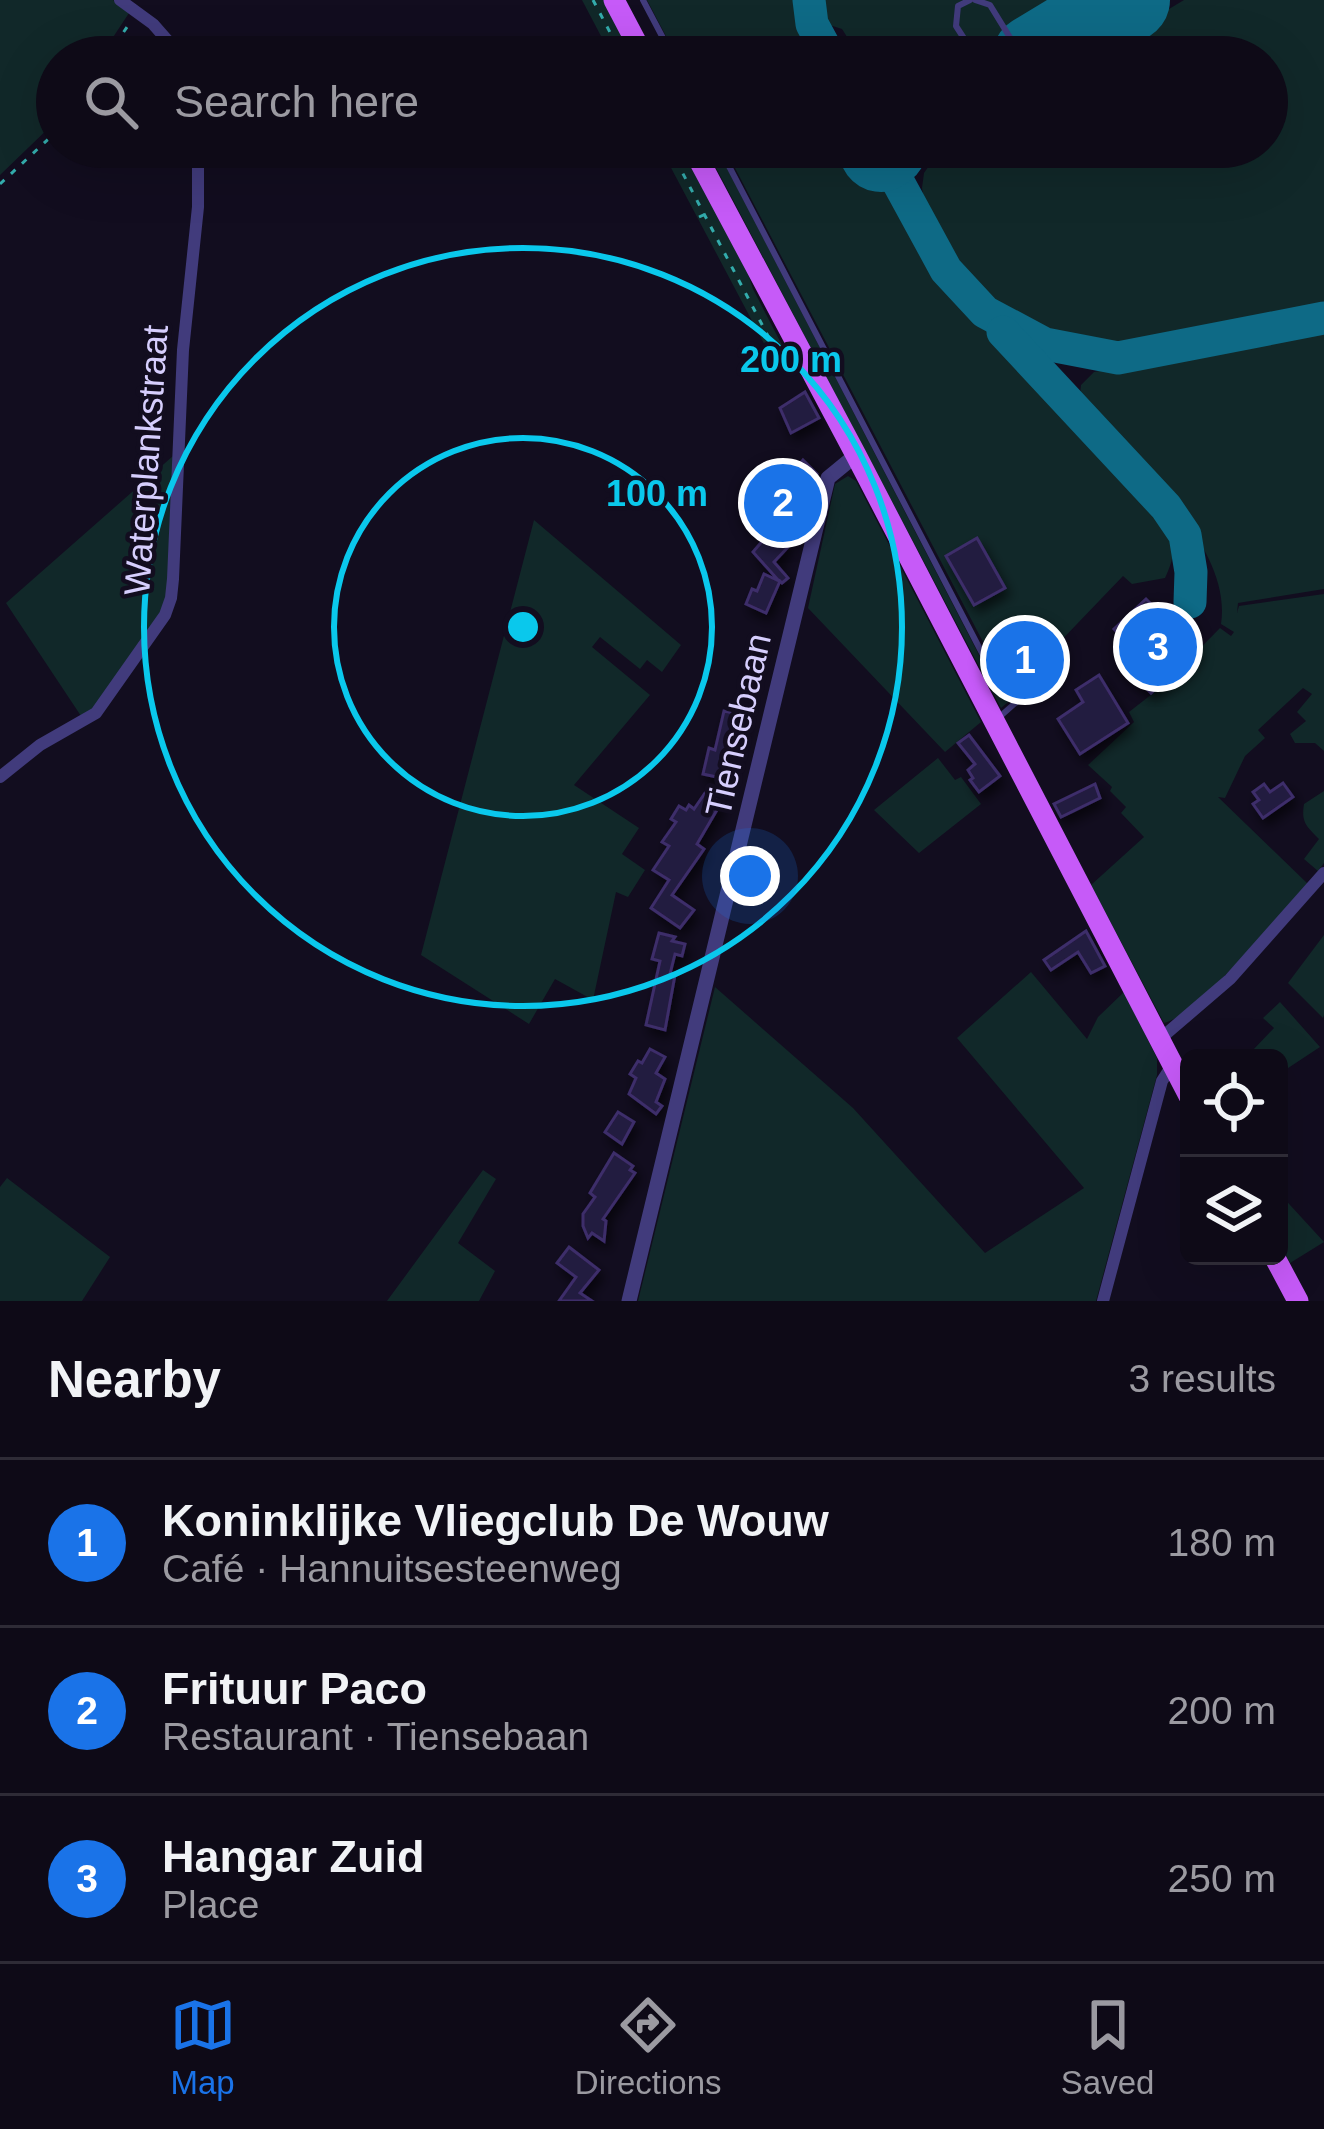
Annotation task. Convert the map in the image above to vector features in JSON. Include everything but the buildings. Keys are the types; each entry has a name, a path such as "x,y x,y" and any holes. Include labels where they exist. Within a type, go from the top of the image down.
{"main road":[{"path":"614,0 633,36"},
{"path":"703,168 1180,1078"},
{"path":"1279,1265 1298,1301"}],"street":[{"path":"121,0 164,36"},
{"name":"Waterplankstraat","path":"0,776 96,713 169,607 198,168"},
{"name":"Tiensebaan","path":"628,1301 828,478 856,455"},
{"path":"1160,1039 1230,979 1324,873"},
{"path":"1102,1301 1155,1103 1173,1064"}],"lane":[{"path":"643,0 662,36"},
{"path":"962,36 956,26 958,6 972,0 990,5 1009,36"},
{"path":"730,168 997,680 1007,689 1027,694"},
{"path":"994,722 1063,661"}],"path":[{"path":"593,0 611,36"},
{"path":"121,36 136,13"},
{"path":"0,184 36,151"},
{"path":"989,665 1033,641 1050,673"}],"green space":[{"path":"0,0 113,0 129,13 114,36 36,36 36,140 0,175"},
{"path":"582,0 605,0 624,36 601,36"},
{"path":"647,0 801,0 806,36 666,36"},
{"path":"817,0 1066,0 1007,36 846,36 842,29 820,22"},
{"path":"1184,0 1324,0 1324,311 1127,349 1048,331 989,299 959,268 926,213 922,188 927,168 1288,168 1288,36 1124,36"},
{"path":"671,168 693,168 797,374 777,368"},
{"path":"716,168 727,168 992,680 1013,698 1001,708"},
{"path":"735,168 880,168 944,275 998,341 1158,510 1168,528 1173,543 1165,578 1132,584 1123,576 1053,649 1058,657 1021,685 1004,682"},
{"path":"1324,327 1324,589 1238,603 1237,613 1239,606 1324,594 1324,751 1315,743 1295,743 1290,734 1306,721 1297,712 1312,694 1303,688 1258,730 1265,738 1245,756 1225,798 1218,797 1308,884 1217,983 1164,1023 1091,885 1144,837 1121,813 1126,807 1110,791 1112,787 1088,765 1134,722 1129,712 1166,683 1220,628 1231,636 1234,632 1221,624 1221,595 1196,536 1152,480 1084,411 1079,404 1081,385 1094,372"},
{"path":"173,456 168,590 162,612 83,719 6,603"},
{"path":"848,476 856,481 981,722 945,752 808,608 835,484"},
{"path":"534,520 681,645 662,672 647,660 640,669 600,637 592,647 650,695 574,785 639,828 622,854 645,870 628,897 616,892 593,1000 555,979 529,1024 421,955"},
{"path":"938,758 955,780 961,777 981,804 919,853 874,810"},
{"path":"1324,791 1324,863 1318,871 1304,859 1319,839 1306,823 1303,810 1304,804"},
{"path":"1324,935 1324,1015 1323,1018 1288,983"},
{"path":"1031,972 1087,1039 1098,1017 1124,992 1157,1058 1157,1075 1096,1301 638,1301 715,987 853,1108 985,1253 1084,1188 957,1038"},
{"path":"1280,1002 1320,1047 1288,1068 1288,1049 1254,1049 1274,1028 1263,1018"},
{"path":"483,1170 496,1179 458,1243 495,1271 479,1301 387,1301"},
{"path":"7,1178 110,1257 82,1301 0,1301 0,1187"},
{"path":"1288,1203 1324,1242 1290,1263 1288,1259"}],"taxiway":[{"path":"809,0 819,36"},
{"path":"890,168 946,270 985,312 1045,344 1118,358 1324,318"},
{"path":"1003,332 1166,507 1185,535 1190,602"}],"runway":[{"path":"1069,36 1128,0"}],"place":[{"name":"Frituur Paco","path":"783,503"},
{"name":"Hangar Zuid","path":"1158,647"},
{"name":"Koninklijke Vliegclub De Wouw","path":"1025,660"}]}
